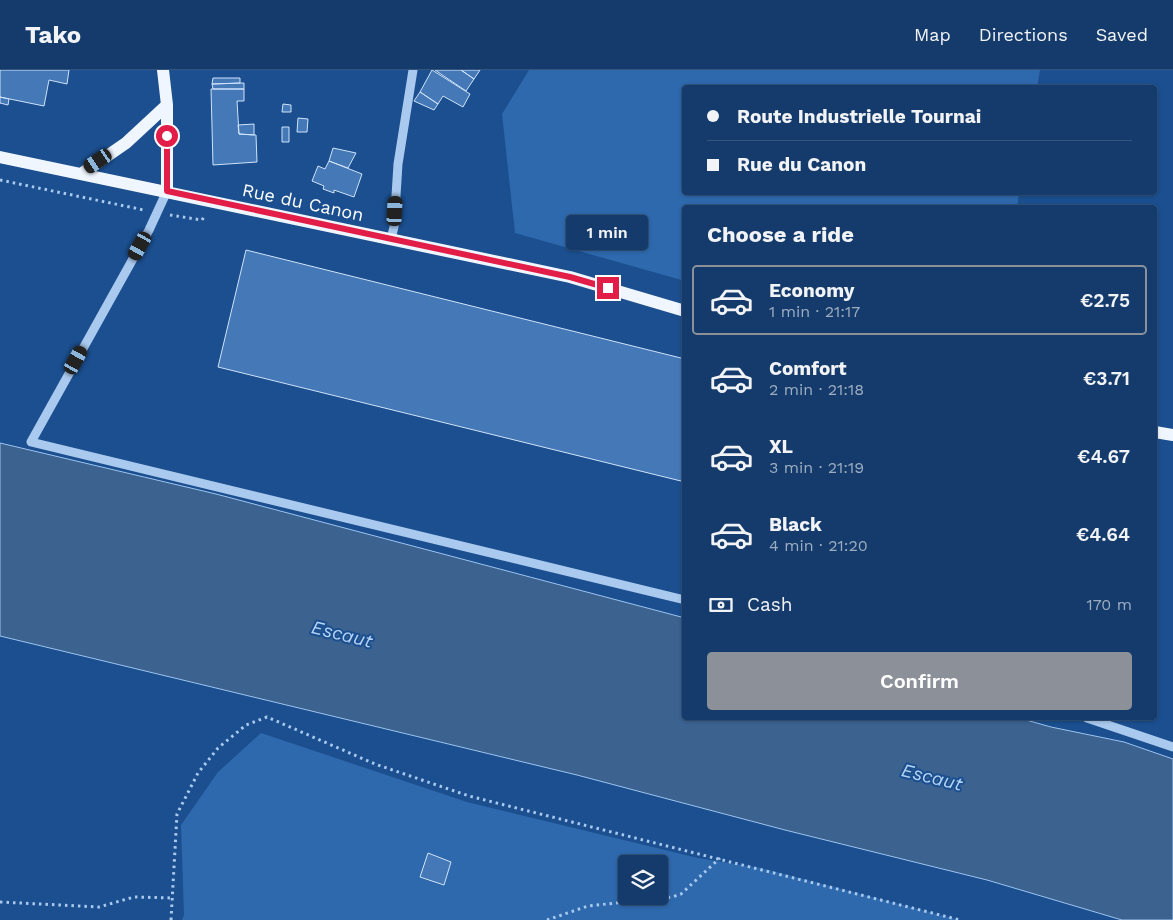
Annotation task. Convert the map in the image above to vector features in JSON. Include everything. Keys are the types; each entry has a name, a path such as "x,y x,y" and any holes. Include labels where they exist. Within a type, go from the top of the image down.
{"main road":[{"path":"163,70 167,105 167,191"},
{"path":"80,174 126,143 167,105"},
{"name":"Rue du Canon","path":"0,157 570,277 682,310"},
{"path":"1157,432 1173,435"}],"street":[{"path":"391,239 394,227 399,154 413,70"},
{"path":"167,191 155,212 149,230 31,442 682,599"},
{"path":"1093,720 1173,747"}],"path":[{"path":"0,180 202,220 214,201"},
{"path":"171,920 177,814 198,773 218,748 246,725 267,717 375,764 468,796 960,920"},
{"path":"547,920 588,906 672,897 681,894 720,858"},
{"path":"0,902 99,907 134,897 173,898"}],"shaded area":[{"path":"529,70 1040,70 1038,85 682,85 682,195 1019,195 1017,205 682,205 682,280 515,233 502,114"},
{"path":"261,733 467,802 698,858 761,868 960,920 182,920 184,915 181,825 218,772"}],"water":[{"name":"Escaut","path":"0,443 216,494 682,617 682,720 1026,720 1124,742 1173,759 1173,920 1122,920 987,880 785,830 577,775 0,636"}],"building":[{"path":"0,70 69,70 67,84 49,80 44,106 0,97"},
{"path":"432,70 470,94 463,107 443,96 438,104 420,92"},
{"path":"435,70 461,70 474,79 466,91"},
{"path":"461,70 480,70 474,79"},
{"path":"213,78 240,78 240,83 212,84"},
{"path":"244,83 244,89 213,89 212,84"},
{"path":"211,89 244,89 244,101 237,101 239,134 256,135 257,162 213,165"},
{"path":"420,92 438,104 434,110 414,101"},
{"path":"0,97 9,99 8,105 0,103"},
{"path":"283,104 291,105 291,112 282,112"},
{"path":"298,118 308,119 307,132 297,132"},
{"path":"254,124 254,135 239,134 238,125"},
{"path":"282,127 289,127 289,142 282,142"},
{"path":"333,148 356,153 348,168 329,161"},
{"path":"329,161 362,174 354,197 334,190 334,193 323,189 324,186 312,181 318,166 325,169"},
{"path":"246,250 682,358 682,481 218,367"},
{"path":"428,853 451,862 444,885 420,877"}],"route":[{"path":"167,136 167,191 570,277 608,288"}]}
